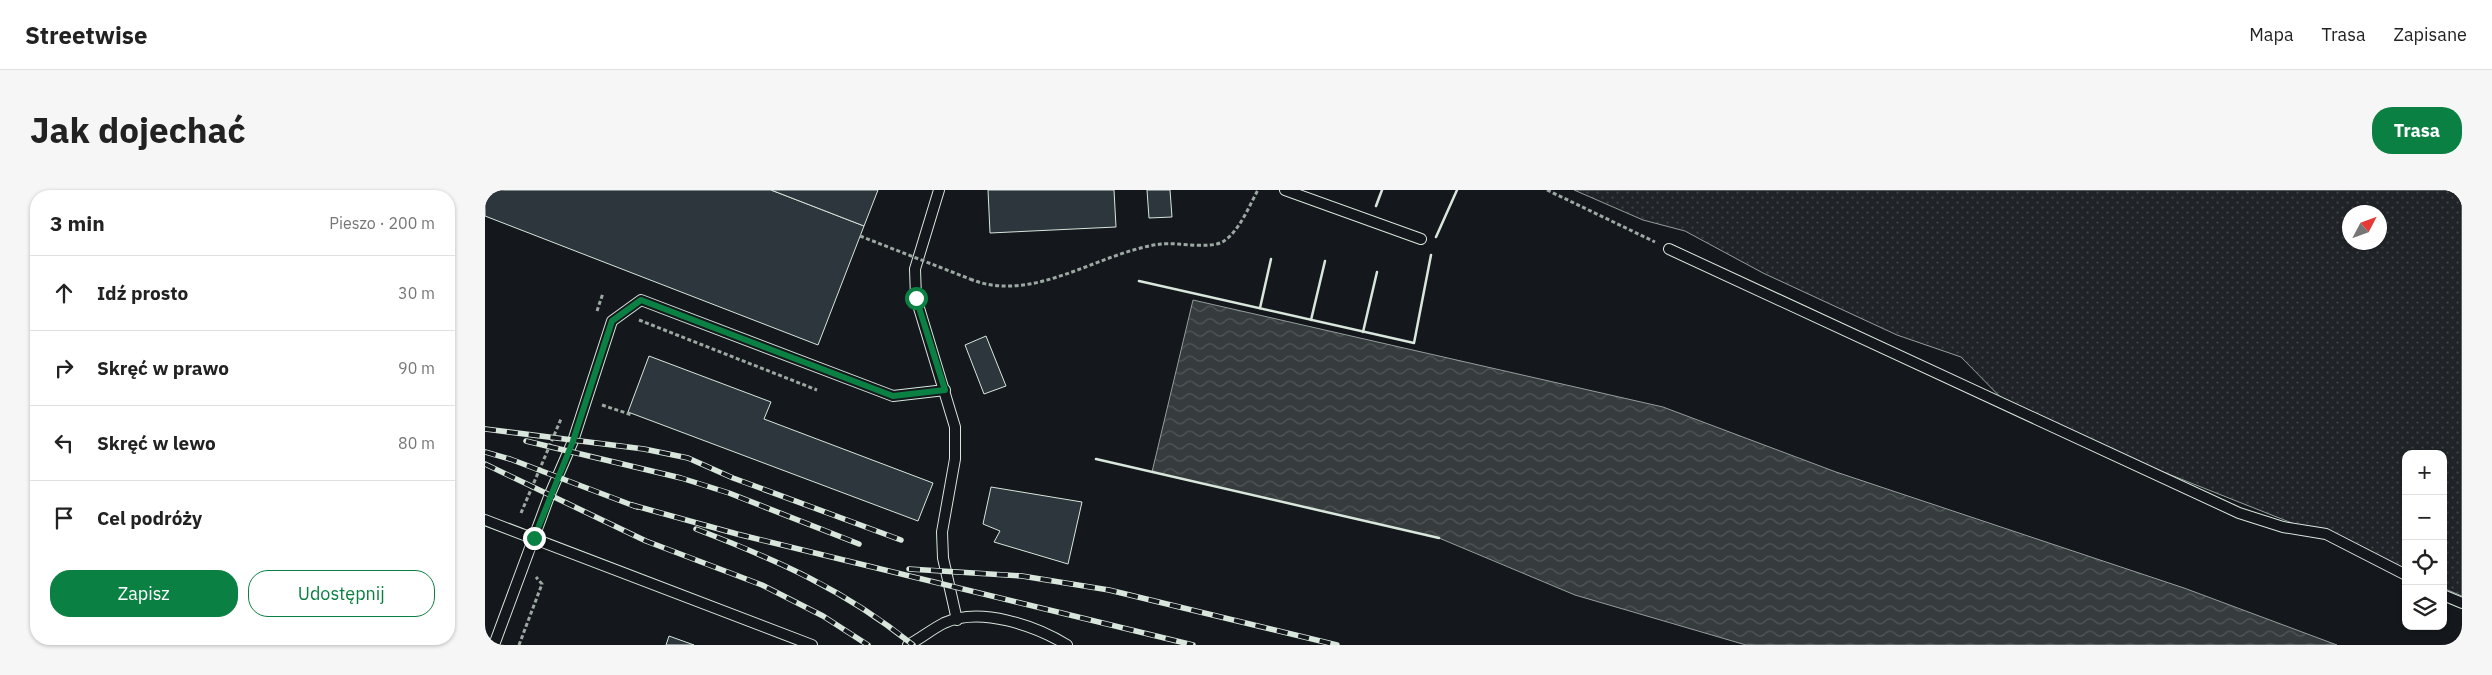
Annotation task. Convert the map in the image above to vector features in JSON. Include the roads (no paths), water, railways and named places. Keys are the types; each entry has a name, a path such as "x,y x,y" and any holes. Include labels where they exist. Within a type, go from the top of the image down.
{"lane":[{"path":"939,190 915,268 916,298 955,427 955,458 942,532 943,558 957,620"},
{"path":"1285,190 1421,239"},
{"path":"1669,249 2239,513 2283,527 2326,534 2402,573"},
{"path":"494,645 573,441 612,321 641,300 893,396 945,390"},
{"path":"485,520 812,645"},
{"path":"2447,597 2462,603"},
{"path":"908,645 946,622 970,617 998,619 1021,624 1053,636 1067,645"}],"water":[{"path":"1193,300 1663,407 1836,472 2184,588 2337,645 1746,645 1575,595 1439,538 1152,472"}],"railway":[{"path":"485,429 644,449 688,458 733,478 901,540"},
{"path":"526,441 681,478 729,493 859,544"},
{"path":"485,452 510,459 637,507"},
{"path":"485,464 646,541 762,585 823,616 868,645"},
{"path":"632,505 737,534 1193,645"},
{"path":"696,529 755,552 836,592 887,625 913,645"},
{"path":"909,569 1022,576 1109,590 1337,645"}]}
